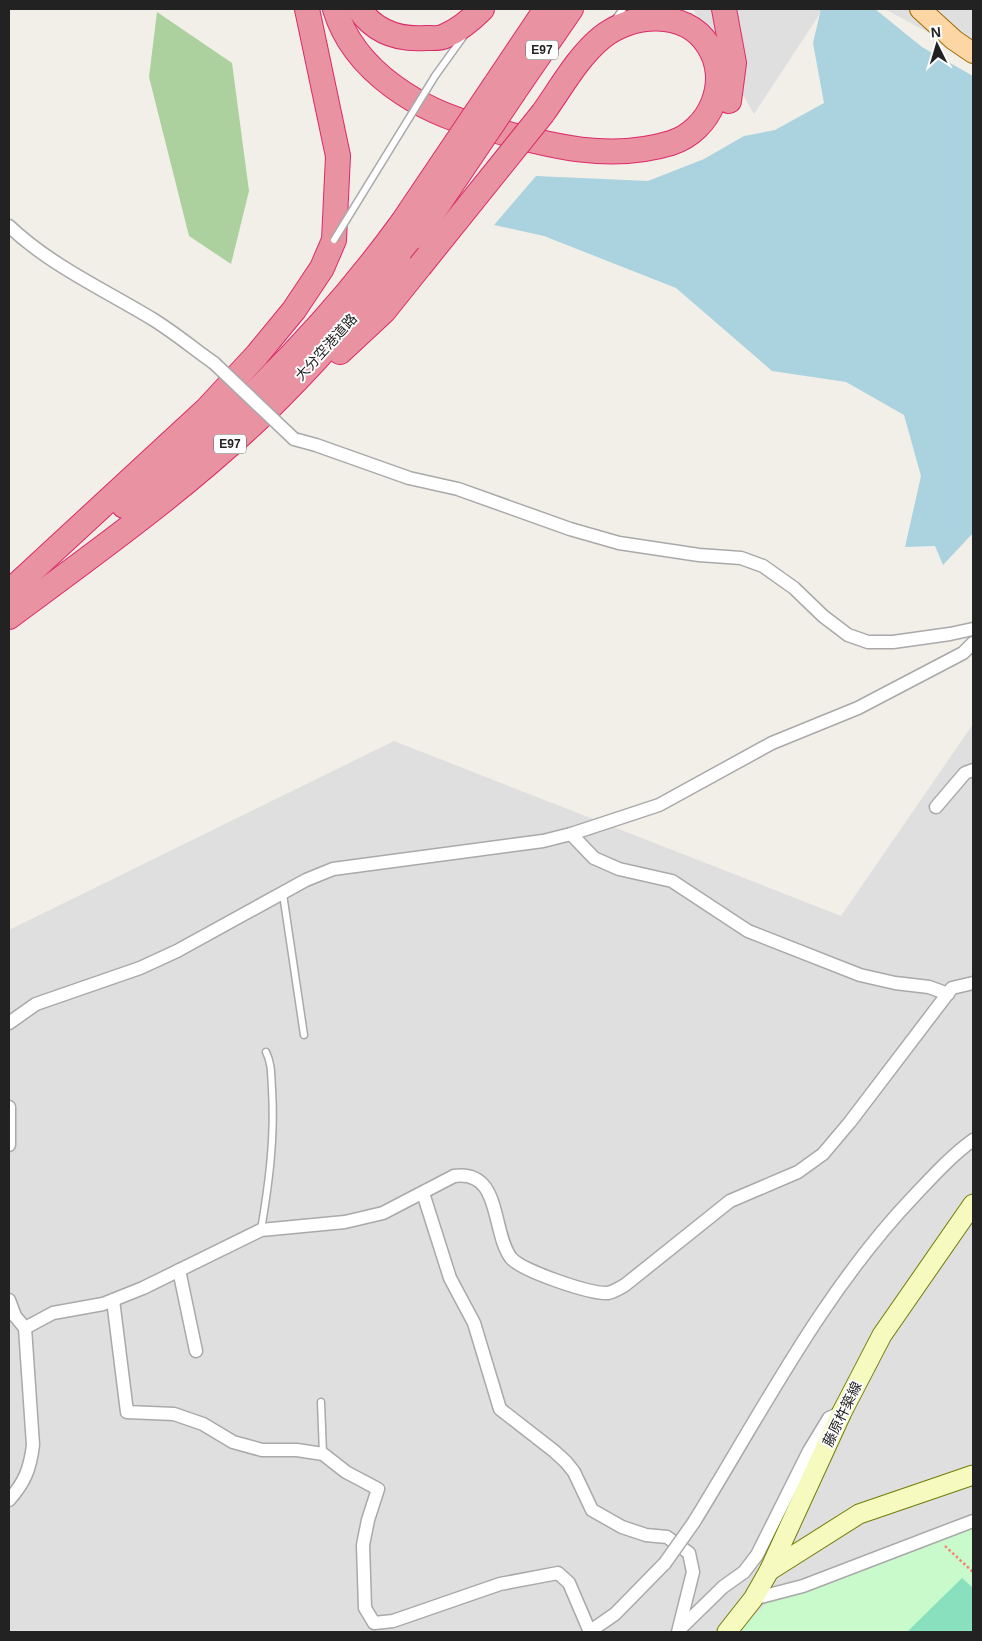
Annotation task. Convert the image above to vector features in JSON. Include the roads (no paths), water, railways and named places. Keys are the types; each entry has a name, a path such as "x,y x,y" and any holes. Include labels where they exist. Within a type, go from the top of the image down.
{"highway":[{"path":"9,592 207,409 245,369 294,310 322,268 334,240 338,156 307,9"},
{"path":"324,9 330,33 349,59 400,106 451,129 545,154 582,159 630,161 669,157 690,150 701,142 722,120 730,96 734,63 724,9"},
{"path":"121,534 250,440 384,311 420,266 543,113 578,62 602,38 630,23 646,18 668,19 694,29 708,44 716,61 718,82 713,108 692,133 672,143 639,150 598,152 560,148 454,120 401,93 372,67 351,42 335,9"},
{"path":"359,9 367,21 391,36 416,39 444,37 470,20 482,9"},
{"name":"大分空港道路","path":"505,89 546,9"},
{"name":"大分空港道路","path":"9,617 121,534 220,453 265,412 338,334 505,89 571,9"},
{"name":"大分空港道路","path":"9,592 126,504 196,447 246,401 326,317 376,258 410,230"}],"main road":[{"path":"920,9 954,40 973,53"},
{"name":"藤原杵築線","path":"727,1632 754,1599 769,1571 842,1412 882,1335 973,1204"},
{"path":"769,1571 859,1514 973,1475"}],"street":[{"path":"9,226 21,238 85,282 155,321 214,363 294,439 316,444 409,478 458,489 570,529 619,543 699,555 741,558 763,566 794,588 823,616 848,635 868,642 902,640 973,629"},
{"path":"9,1023 36,1004 140,968 177,951 306,880 333,869 543,840 571,834 659,805 772,743 858,708 963,654 973,643"},
{"path":"936,807 965,773 973,770"},
{"path":"571,834 594,858 619,869 672,881 748,931 860,975 895,983 929,987 948,994"},
{"path":"25,1328 53,1313 103,1304 113,1300 261,1230 345,1222 382,1213 454,1176 468,1174 480,1180 490,1196 503,1240 511,1258 525,1270 597,1292 610,1293 625,1285 730,1201 798,1172 823,1154 850,1122 952,988 973,983"},
{"path":"9,1107 9,1145"},
{"path":"113,1300 127,1412 174,1414 203,1424 233,1442 262,1450 297,1450 323,1454 346,1472 378,1489 368,1520 363,1545 365,1608 374,1623 393,1621 500,1584 558,1573 569,1583 590,1632 615,1614 665,1563 694,1522 777,1384 837,1291 873,1241 955,1153 973,1140"},
{"path":"423,1193 450,1278 474,1323 500,1409 566,1462 574,1472 592,1510 622,1527 646,1535 667,1537 689,1553 693,1572 679,1631"},
{"path":"179,1270 196,1351"},
{"path":"9,1300 15,1316 25,1328 33,1445 31,1463 22,1485 9,1500"},
{"path":"679,1631 722,1587 744,1572 757,1555 809,1450 829,1418 842,1412"},
{"path":"754,1599 803,1586 973,1521"},
{"path":"744,1572 750,1571 780,1545"}],"lane":[{"path":"334,240 435,76 482,9"},
{"path":"602,38 623,9"},
{"path":"282,894 304,1035"},
{"path":"261,1230 269,1184 274,1121 270,1061 266,1052"},
{"path":"321,1402 323,1454"}],"water":[{"path":"821,9 875,9 922,47 973,76 973,533 943,565 935,546 905,547 921,476 904,415 846,382 772,371 676,288 544,236 494,225 536,176 648,181 704,159 744,136 775,130 824,103 813,43"}]}
